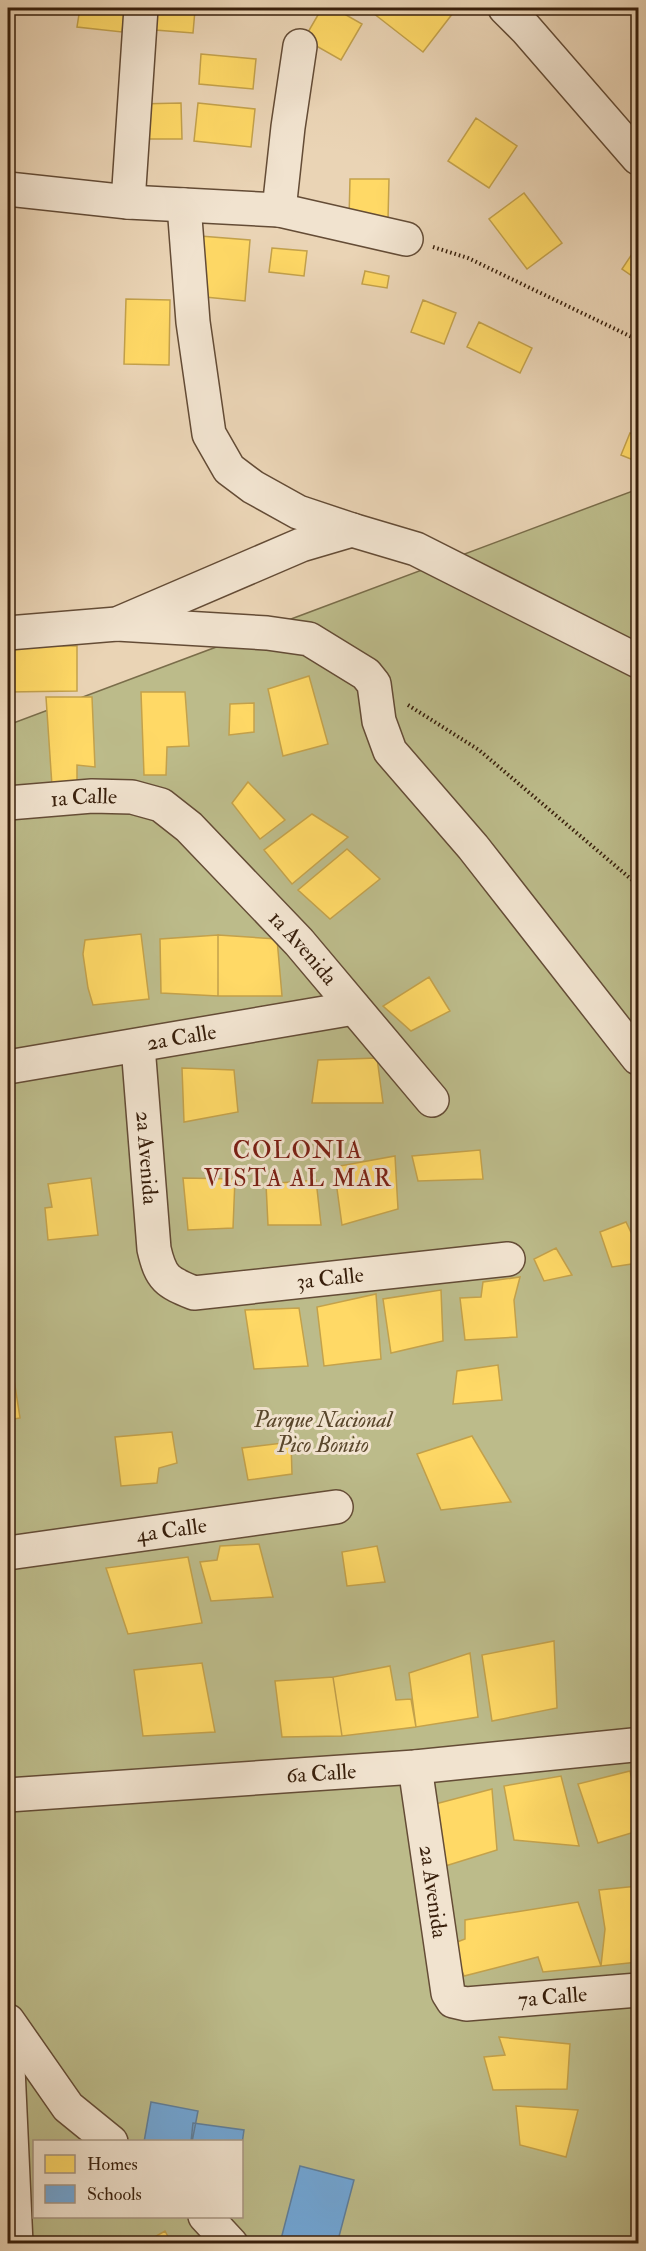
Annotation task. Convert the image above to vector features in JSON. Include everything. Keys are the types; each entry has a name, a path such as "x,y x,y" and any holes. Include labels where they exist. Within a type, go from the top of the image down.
{"street":[{"path":"128,202 141,8"},
{"path":"505,8 639,159"},
{"path":"279,210 300,46"},
{"path":"8,189 128,202 279,210 406,238"},
{"path":"183,205 193,322 209,434 229,469 253,487 298,512 416,549 639,661"},
{"path":"117,624 301,545 352,530"},
{"path":"8,633 117,624 267,633 309,639 366,674 374,684 379,721 390,751 473,847 639,1058"},
{"name":"1a Calle","path":"8,803 92,796 132,797 160,805"},
{"name":"1a Avenida","path":"160,805 189,827 299,942 432,1100"},
{"name":"2a Calle","path":"8,1067 354,1008"},
{"name":"2a Avenida","path":"138,1046 154,1249 159,1271"},
{"name":"3a Calle","path":"159,1271 170,1283 194,1293 508,1259"},
{"name":"4a Calle","path":"8,1553 336,1507"},
{"name":"6a Calle","path":"8,1795 415,1767 633,1745"},
{"name":"2a Avenida","path":"415,1767 448,1993 453,2001 466,2004"},
{"name":"7a Calle","path":"466,2004 639,1990"},
{"path":"8,2021 68,2107 109,2140"},
{"path":"8,2068 16,2244"},
{"path":"206,2218 231,2244"}],"path":[{"path":"406,238 468,258 639,340"},
{"path":"374,684 479,750 639,885"}],"green space":[{"name":"Parque Nacional Pico Bonito","path":"638,489 638,2243 8,2243 8,725"}],"building: Homes":[{"path":"80,8 125,8 122,32 77,27"},
{"path":"156,8 195,10 193,33 155,30"},
{"path":"322,8 334,8 362,24 341,60 304,39"},
{"path":"378,8 447,8 453,13 423,52 373,13"},
{"path":"201,54 256,59 253,89 199,84"},
{"path":"181,103 182,139 138,139 137,104"},
{"path":"198,103 255,109 251,147 194,141"},
{"path":"476,118 517,146 489,188 448,161"},
{"path":"350,179 389,179 388,220 349,219"},
{"path":"524,193 562,243 527,269 489,219"},
{"path":"200,236 250,240 245,301 195,296"},
{"path":"638,245 638,280 622,269"},
{"path":"272,248 307,251 304,276 269,272"},
{"path":"365,271 389,276 387,288 362,284"},
{"path":"126,299 170,300 169,365 124,364"},
{"path":"423,300 456,313 444,344 411,332"},
{"path":"479,322 532,348 520,373 467,347"},
{"path":"630,433 638,436 638,462 621,455"},
{"path":"8,645 77,646 77,691 8,692"},
{"path":"309,676 328,744 283,756 268,689"},
{"path":"141,692 185,692 189,746 167,747 166,775 144,775"},
{"path":"46,697 92,697 95,767 77,765 77,784 52,786"},
{"path":"254,703 254,732 229,735 230,704"},
{"path":"248,782 285,820 260,839 232,803"},
{"path":"312,814 348,837 292,884 264,850"},
{"path":"347,849 380,879 330,919 298,890"},
{"path":"141,934 149,999 93,1005 83,954 85,940"},
{"path":"218,935 277,939 282,996 218,996"},
{"path":"218,935 218,996 161,993 160,939"},
{"path":"429,977 450,1011 411,1031 383,1006"},
{"path":"377,1058 383,1103 312,1103 318,1060"},
{"path":"182,1068 234,1070 238,1112 184,1122"},
{"path":"480,1150 483,1179 418,1181 412,1156"},
{"path":"395,1156 398,1209 342,1225 334,1167"},
{"path":"91,1178 98,1235 48,1240 45,1208 52,1207 48,1184"},
{"path":"183,1178 235,1179 233,1228 188,1230"},
{"path":"316,1180 321,1225 268,1225 266,1184"},
{"path":"626,1222 638,1247 638,1263 612,1267 600,1232"},
{"path":"556,1248 572,1275 544,1281 534,1259"},
{"path":"520,1277 514,1300 517,1337 465,1340 460,1298 481,1297 483,1282"},
{"path":"441,1290 443,1341 391,1353 383,1299"},
{"path":"376,1294 381,1359 324,1366 317,1307"},
{"path":"299,1308 308,1366 254,1369 245,1310"},
{"path":"11,1360 20,1418 8,1420 8,1361"},
{"path":"498,1365 502,1400 453,1404 457,1371"},
{"path":"172,1432 177,1463 159,1468 157,1483 121,1486 115,1437"},
{"path":"472,1436 511,1502 441,1510 417,1454"},
{"path":"291,1442 292,1474 248,1480 242,1448"},
{"path":"259,1544 273,1597 211,1601 200,1562 217,1560 220,1546"},
{"path":"377,1546 385,1582 347,1586 342,1552"},
{"path":"188,1557 202,1623 128,1634 106,1568"},
{"path":"554,1641 557,1708 492,1721 482,1655"},
{"path":"470,1653 478,1717 416,1727 409,1673"},
{"path":"202,1663 215,1732 143,1736 134,1670"},
{"path":"390,1666 396,1700 411,1699 416,1727 342,1736 333,1677"},
{"path":"333,1677 342,1736 282,1737 275,1681"},
{"path":"630,1771 638,1805 638,1831 598,1843 578,1784"},
{"path":"561,1776 579,1846 514,1840 504,1786"},
{"path":"492,1789 497,1850 442,1867 424,1807"},
{"path":"638,1886 638,1962 601,1966 605,1929 599,1890"},
{"path":"578,1902 601,1966 543,1972 538,1957 464,1976 452,1944 465,1939 465,1920"},
{"path":"499,2037 570,2044 567,2089 493,2090 484,2057 505,2055"},
{"path":"516,2106 578,2110 566,2157 520,2145"},
{"path":"165,2231 172,2244 142,2244"},
{"path":"466,2237 483,2244 464,2244"}],"building: Schools":[{"path":"151,2102 198,2111 192,2140 144,2140"},
{"path":"193,2123 244,2130 243,2140 191,2140"},
{"path":"300,2166 354,2180 337,2244 280,2243"}],"district":[{"name":"COLONIA VISTA AL MAR","path":"298,1164"}]}
